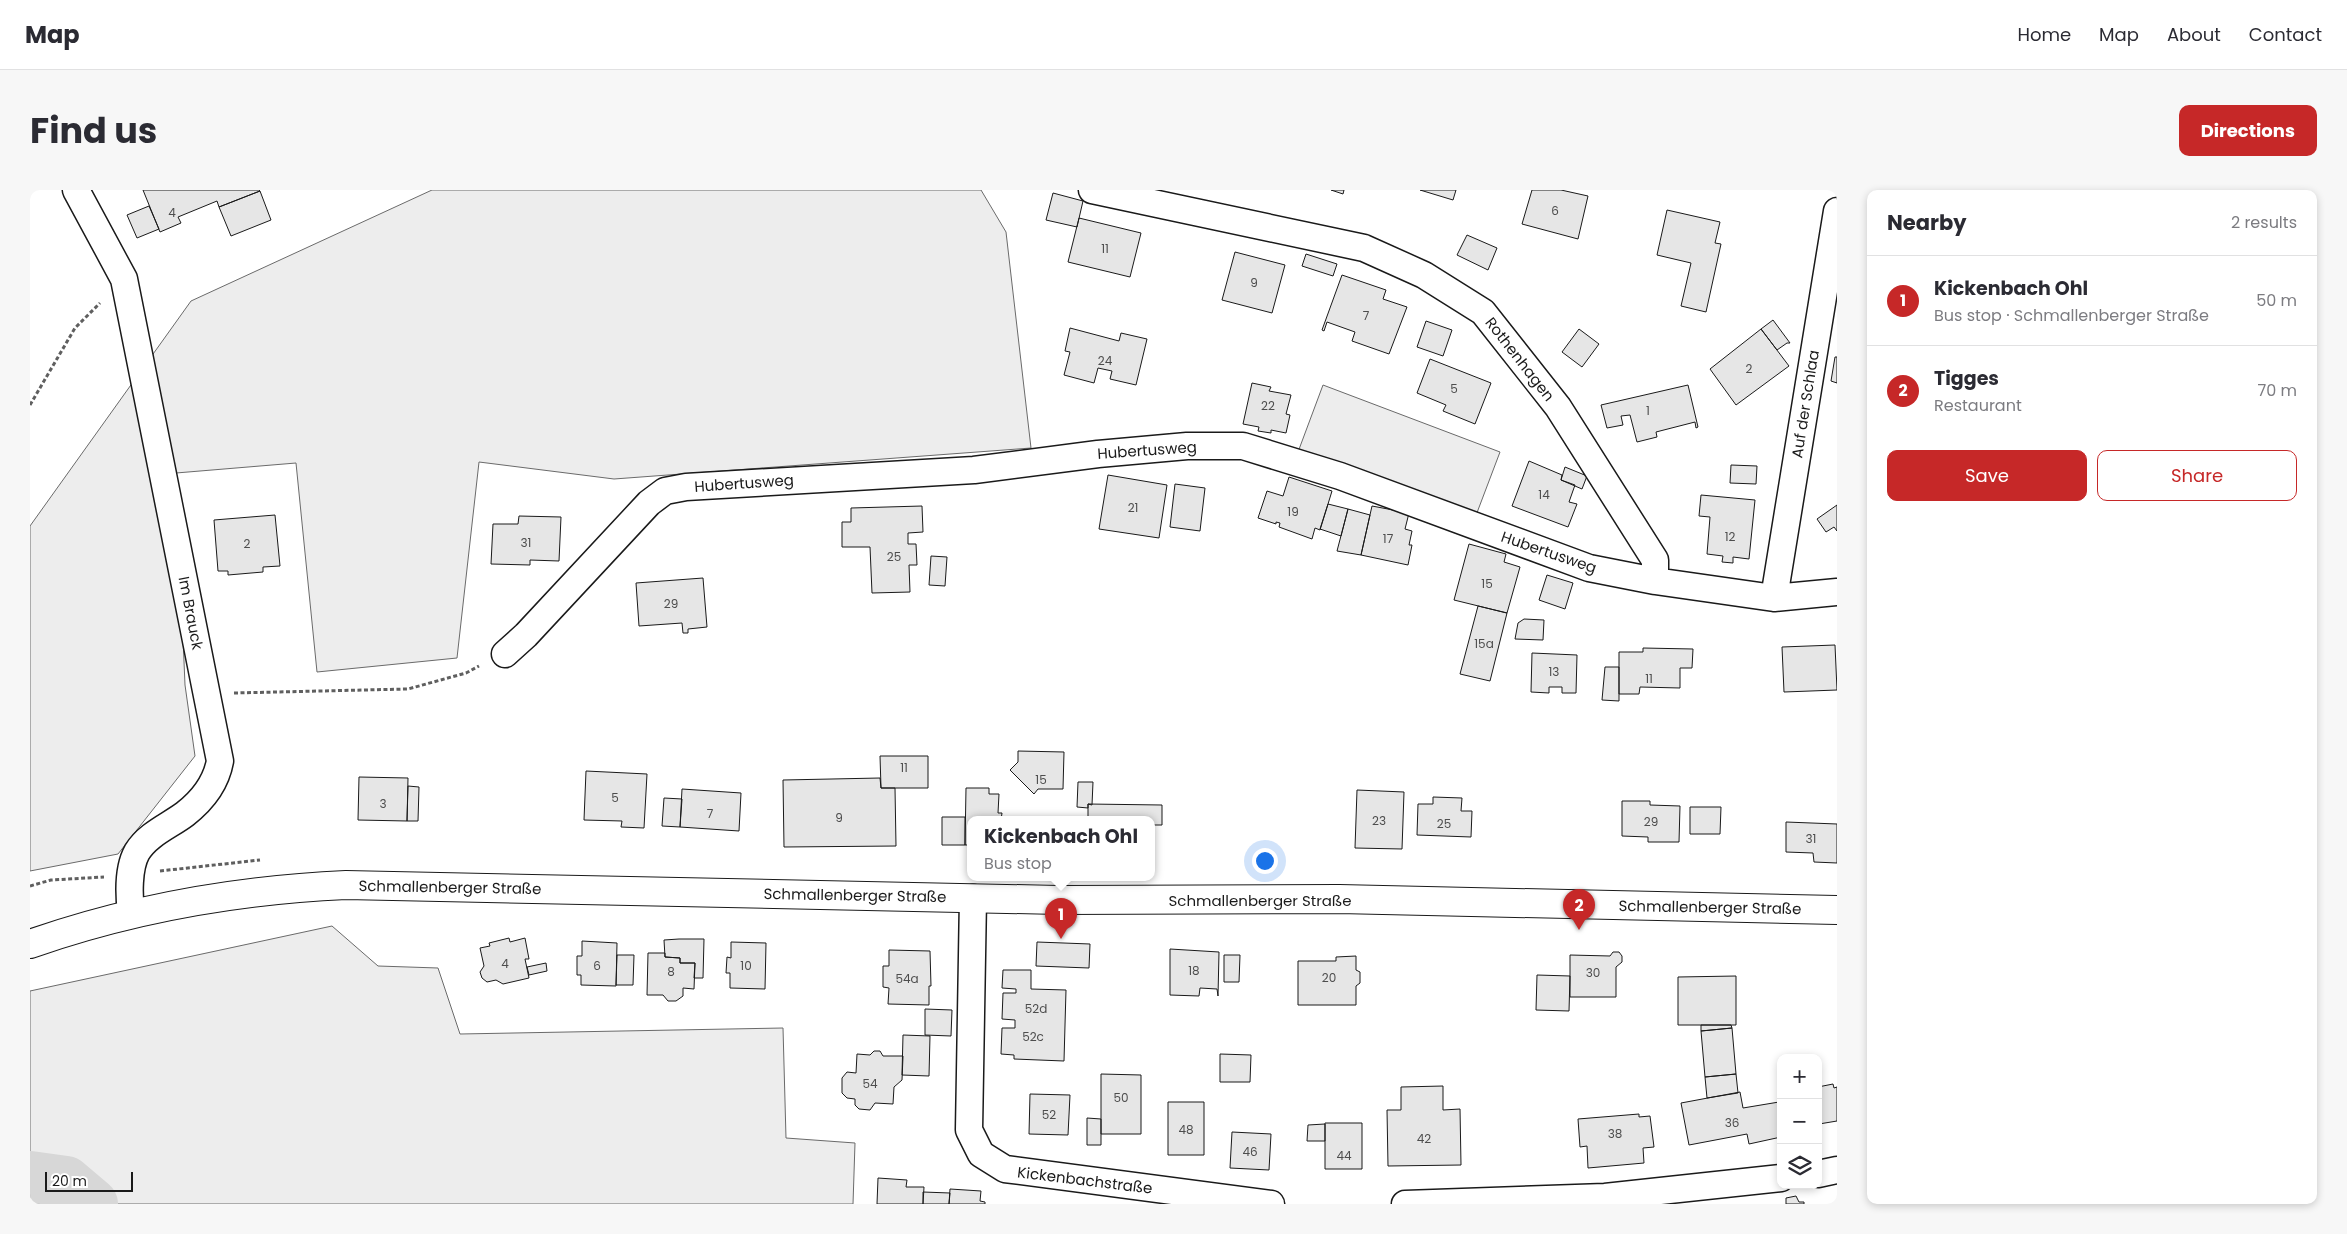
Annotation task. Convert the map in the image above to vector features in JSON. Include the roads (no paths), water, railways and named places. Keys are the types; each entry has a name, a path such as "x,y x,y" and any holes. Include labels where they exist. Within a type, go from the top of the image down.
{"main road":[{"name":"Schmallenberger Straße","path":"30,944 131,913 244,892 346,884 973,898 1167,901 1349,900 1837,910"}],"street":[{"name":"Im Brauck","path":"76,190 124,279 220,761 217,776 208,791 185,814 155,833 137,853 131,875 129,893 131,913"},
{"name":"Rothenhagen","path":"1092,190 1364,248 1424,275 1484,312 1558,407 1655,560 1655,581"},
{"name":"Auf der Schlaa","path":"1774,598 1837,211"},
{"name":"Hubertusweg","path":"505,654 526,635 649,503 665,491 686,487 974,470 1098,454 1187,446 1242,446 1340,476 1589,568 1655,581 1774,598 1837,592"},
{"name":"Kickenbachstraße","path":"973,898 969,1130 981,1154 1005,1169 1272,1204"},
{"path":"1822,1173 1837,1170"},
{"path":"1405,1204 1606,1201 1777,1179"}],"waterway":[{"path":"30,1177 66,1182 92,1204"}],"place":[{"name":"Tigges","path":"1579,930"},
{"name":"Kickenbach Ohl","path":"1061,939"}]}
